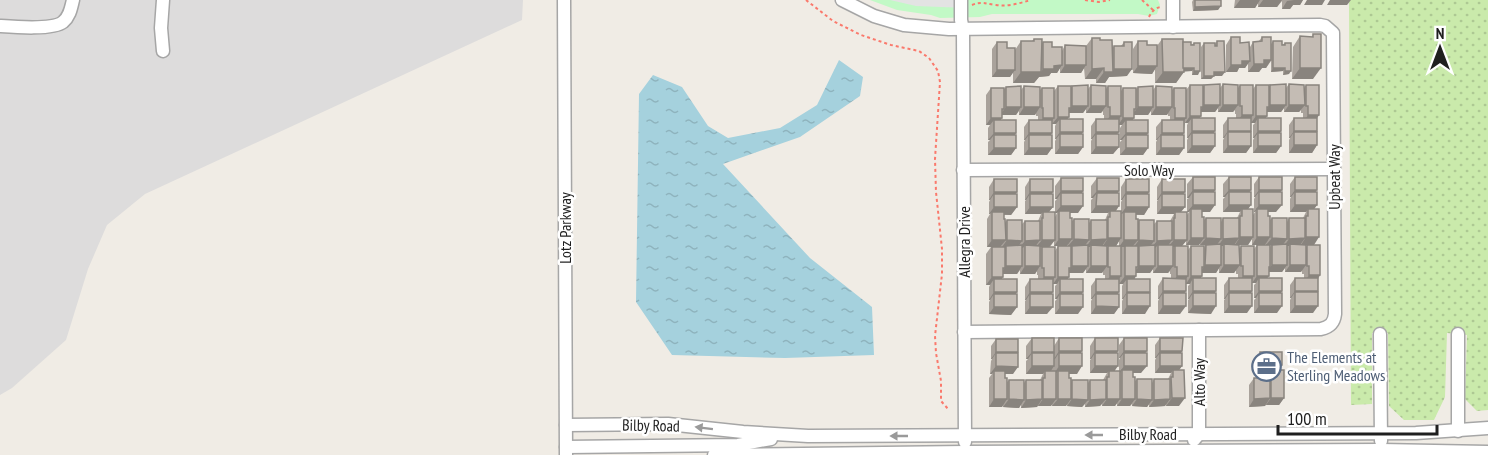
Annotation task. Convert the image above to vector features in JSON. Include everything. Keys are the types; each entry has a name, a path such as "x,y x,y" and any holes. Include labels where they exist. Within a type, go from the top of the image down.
{"street":[{"path":"0,27 54,26 63,22 69,14 72,0"},
{"path":"163,0 161,28 163,51"},
{"name":"Lotz Parkway","path":"564,0 566,451"},
{"name":"Upbeat Way","path":"842,0 874,16 904,25 963,30 1320,25 1330,28 1333,33 1335,314 1332,324 1322,329 964,332"},
{"name":"Allegra Drive","path":"965,453 963,30 961,20 966,2"},
{"path":"1168,4 1173,27"},
{"name":"Solo Way","path":"963,170 1334,169"},
{"name":"Alto Way","path":"1199,330 1199,434"},
{"path":"1380,334 1381,452"},
{"path":"1458,337 1458,431"},
{"name":"Bilby Road","path":"566,425 668,424 808,436"},
{"name":"Bilby Road","path":"566,451 738,445 767,439 808,436 1308,434 1458,431 1488,428"},
{"path":"1098,452 1110,446 1126,443 1187,443 1199,434"},
{"path":"1200,453 1208,444 1216,442 1282,441 1308,434"},
{"name":"Bilby Road","path":"714,455 1488,452"}],"path":[{"path":"806,0 833,21 861,35 919,51 929,58 938,71 939,115 935,170 942,266 935,336 941,381 941,401 949,410"},
{"path":"966,2 1006,5 1031,0"},
{"path":"1085,0 1099,2 1110,0"},
{"path":"1142,0 1153,10"},
{"path":"1148,20 1153,10 1168,4"}],"shaded area":[{"path":"0,0 523,0 522,20 145,194 107,225 88,269 66,340 12,388 0,395"},
{"path":"890,0 967,0 967,8 916,6"}],"green space":[{"path":"870,0 1158,0 1160,5 1157,14 1149,16 1138,14 992,14 980,17 940,18 897,10"},
{"path":"1349,0 1488,0 1488,410 1477,411 1465,399 1467,335 1447,333 1445,397 1434,420 1404,420 1389,406 1388,333 1372,333 1372,404 1351,405"}],"water":[{"path":"839,60 863,77 860,96 800,137 723,164 810,258 872,307 874,355 785,358 672,355 636,302 639,94 653,75 682,87 708,126 728,138 780,128 817,105"}],"building":[{"path":"1195,0 1221,0 1221,6 1195,7"},
{"path":"1313,34 1321,34 1321,68 1300,68 1300,36 1313,37"},
{"path":"1231,37 1240,37 1240,43 1249,42 1250,61 1242,61 1242,65 1231,65"},
{"path":"1262,37 1271,37 1271,60 1264,60 1264,64 1254,64 1253,42 1262,41"},
{"path":"1092,38 1112,40 1113,72 1104,72 1104,68 1092,69"},
{"path":"1034,39 1042,39 1041,72 1021,72 1021,41 1034,41"},
{"path":"1162,39 1183,39 1184,72 1163,72"},
{"path":"1138,41 1147,41 1147,45 1157,45 1157,66 1138,66"},
{"path":"1217,41 1224,41 1225,72 1214,72 1214,76 1204,76 1204,43 1215,43 1217,46"},
{"path":"1273,41 1282,41 1282,45 1291,43 1291,71 1285,71 1285,68 1273,68"},
{"path":"997,42 1007,42 1007,48 1015,48 1015,70 997,70"},
{"path":"1043,42 1052,42 1052,47 1062,47 1062,65 1054,66 1054,69 1043,69"},
{"path":"1124,42 1132,42 1132,69 1114,69 1114,46 1124,46"},
{"path":"1183,42 1191,42 1191,45 1200,43 1200,71 1194,71 1194,68 1183,68"},
{"path":"1065,45 1086,46 1086,65 1065,65"},
{"path":"1220,84 1220,105 1204,105 1204,85"},
{"path":"1223,84 1238,85 1238,105 1223,105"},
{"path":"1286,84 1286,105 1270,105 1270,85"},
{"path":"1289,84 1304,85 1305,105 1289,105"},
{"path":"1088,85 1088,106 1072,106 1072,86"},
{"path":"1091,85 1106,86 1106,106 1091,106"},
{"path":"1190,85 1203,85 1201,116 1190,116"},
{"path":"1240,85 1253,85 1253,115 1242,115"},
{"path":"1256,85 1269,85 1267,116 1256,116"},
{"path":"1306,85 1319,85 1319,115 1308,115"},
{"path":"1021,86 1021,107 1006,107 1006,87"},
{"path":"1024,86 1040,87 1040,107 1024,107"},
{"path":"1058,86 1071,86 1069,117 1058,117"},
{"path":"1108,86 1121,86 1121,116 1110,116"},
{"path":"1153,86 1153,107 1138,107 1138,87"},
{"path":"1156,86 1172,87 1172,107 1156,107"},
{"path":"991,88 1004,88 1002,118 991,118"},
{"path":"1042,88 1054,88 1054,118 1043,118"},
{"path":"1123,88 1136,88 1134,118 1123,118"},
{"path":"1174,88 1186,88 1186,118 1175,118"},
{"path":"1192,118 1215,118 1215,131 1192,131"},
{"path":"1228,118 1251,118 1251,131 1228,131"},
{"path":"1258,118 1281,118 1281,131 1258,131"},
{"path":"1294,118 1317,118 1317,131 1294,131"},
{"path":"1060,119 1083,119 1083,132 1060,132"},
{"path":"1096,119 1119,119 1119,132 1096,132"},
{"path":"994,120 1016,120 1016,133 994,133"},
{"path":"1029,120 1052,120 1052,133 1029,133"},
{"path":"1126,120 1148,120 1148,133 1126,133"},
{"path":"1162,120 1184,120 1184,133 1162,133"},
{"path":"1228,132 1251,132 1251,146 1228,146"},
{"path":"1294,132 1317,132 1317,145 1294,145"},
{"path":"1192,133 1215,133 1215,146 1192,146"},
{"path":"1258,133 1281,133 1281,146 1258,146"},
{"path":"1060,134 1083,134 1083,147 1060,147"},
{"path":"1096,134 1119,134 1119,147 1096,147"},
{"path":"994,135 1016,135 1016,148 994,148"},
{"path":"1029,135 1052,135 1052,148 1029,148"},
{"path":"1126,135 1148,135 1148,148 1126,148"},
{"path":"1161,135 1184,135 1184,148 1161,148"},
{"path":"1193,177 1215,177 1215,190 1193,190"},
{"path":"1229,177 1251,177 1251,190 1229,190"},
{"path":"1259,177 1282,177 1282,190 1259,190"},
{"path":"1295,177 1317,177 1317,190 1295,190"},
{"path":"1061,178 1083,178 1083,191 1061,191"},
{"path":"1097,178 1119,178 1119,191 1097,191"},
{"path":"994,179 1017,179 1017,192 994,192"},
{"path":"1030,179 1053,179 1053,192 1030,192"},
{"path":"1126,179 1149,179 1149,192 1126,192"},
{"path":"1162,179 1185,179 1185,192 1162,192"},
{"path":"1193,192 1215,192 1215,205 1193,205"},
{"path":"1229,192 1251,192 1251,205 1229,205"},
{"path":"1259,192 1282,192 1282,205 1259,205"},
{"path":"1295,192 1317,192 1317,205 1295,205"},
{"path":"1061,193 1083,193 1083,206 1061,206"},
{"path":"1097,193 1119,193 1119,206 1096,206"},
{"path":"994,194 1017,194 1017,207 994,207"},
{"path":"1030,194 1053,194 1053,207 1030,207"},
{"path":"1126,194 1149,194 1149,207 1126,207"},
{"path":"1162,194 1185,194 1185,207 1162,207"},
{"path":"1191,209 1202,209 1204,238 1191,238"},
{"path":"1242,209 1253,209 1253,237 1240,237"},
{"path":"1257,209 1268,209 1270,237 1257,237"},
{"path":"1308,209 1319,209 1319,237 1306,237"},
{"path":"1059,211 1070,211 1072,239 1059,239"},
{"path":"1110,211 1121,211 1121,238 1108,238"},
{"path":"992,212 1004,212 1006,240 992,240"},
{"path":"1043,212 1055,212 1055,240 1042,240"},
{"path":"1124,212 1136,212 1138,240 1124,240"},
{"path":"1175,212 1187,212 1187,240 1174,240"},
{"path":"1206,218 1221,218 1221,239 1206,238"},
{"path":"1223,218 1239,218 1239,238 1223,239"},
{"path":"1272,218 1287,218 1287,239 1272,238"},
{"path":"1289,218 1305,218 1305,238 1289,239"},
{"path":"1074,219 1089,219 1089,240 1074,239"},
{"path":"1007,220 1022,220 1022,241 1007,240"},
{"path":"1091,220 1107,220 1107,239 1091,240"},
{"path":"1139,220 1154,220 1154,241 1139,240"},
{"path":"1025,221 1040,221 1040,240 1025,241"},
{"path":"1157,221 1172,221 1172,240 1157,241"},
{"path":"1221,244 1221,265 1205,265 1206,245"},
{"path":"1224,244 1239,245 1240,265 1224,265"},
{"path":"1287,244 1287,265 1272,265 1272,245"},
{"path":"1290,244 1306,245 1306,265 1290,265"},
{"path":"1022,245 1022,266 1006,266 1006,246"},
{"path":"1025,245 1040,246 1040,266 1025,266"},
{"path":"1088,245 1088,266 1072,266 1072,246"},
{"path":"1091,245 1107,246 1107,266 1091,266"},
{"path":"1155,245 1155,266 1139,266 1139,246"},
{"path":"1158,245 1173,245 1173,266 1158,266"},
{"path":"1257,245 1270,245 1269,276 1257,276"},
{"path":"1307,245 1320,245 1320,275 1309,275"},
{"path":"1058,246 1071,246 1069,277 1058,277"},
{"path":"1108,246 1121,246 1121,276 1110,276"},
{"path":"1125,246 1138,246 1136,276 1125,276"},
{"path":"1175,246 1188,246 1188,276 1177,276"},
{"path":"1191,246 1204,246 1202,276 1191,276"},
{"path":"1241,246 1254,246 1254,276 1243,276"},
{"path":"992,247 1005,247 1003,277 992,277"},
{"path":"1042,247 1055,247 1055,277 1044,277"},
{"path":"1163,278 1186,279 1186,291 1163,291"},
{"path":"1193,278 1216,278 1216,291 1193,291"},
{"path":"1229,278 1252,278 1252,291 1229,291"},
{"path":"1259,278 1282,278 1282,291 1259,291"},
{"path":"1295,278 1318,278 1318,291 1295,291"},
{"path":"994,279 1017,279 1017,292 994,292"},
{"path":"1030,279 1053,279 1053,292 1030,292"},
{"path":"1060,279 1083,279 1083,292 1060,292"},
{"path":"1096,279 1119,279 1119,292 1096,292"},
{"path":"1127,279 1150,279 1150,292 1127,292"},
{"path":"1295,292 1318,292 1318,306 1295,306"},
{"path":"1127,293 1150,293 1150,306 1127,306"},
{"path":"1163,293 1186,293 1186,306 1163,306"},
{"path":"1193,293 1216,293 1216,306 1193,306"},
{"path":"1229,293 1252,293 1252,306 1229,306"},
{"path":"1259,293 1282,293 1282,306 1259,306"},
{"path":"994,294 1017,294 1017,307 994,307"},
{"path":"1030,294 1053,294 1053,307 1030,307"},
{"path":"1060,294 1083,294 1083,307 1060,307"},
{"path":"1096,294 1119,294 1119,307 1096,306"},
{"path":"1032,338 1054,338 1054,352 1032,352"},
{"path":"1059,338 1082,338 1082,351 1059,351"},
{"path":"1095,338 1118,338 1118,351 1095,351"},
{"path":"1124,338 1147,338 1147,351 1124,351"},
{"path":"1160,338 1183,338 1182,351 1160,351"},
{"path":"996,339 1018,339 1018,352 996,352"},
{"path":"1260,352 1282,352 1282,365 1260,365"},
{"path":"996,353 1018,353 1018,367 996,366"},
{"path":"1032,353 1054,353 1054,366 1032,366"},
{"path":"1059,353 1082,353 1082,366 1059,366"},
{"path":"1095,353 1118,353 1118,366 1095,366"},
{"path":"1124,353 1147,353 1147,366 1124,366"},
{"path":"1160,353 1182,353 1182,366 1160,366"},
{"path":"1122,370 1133,370 1135,399 1122,399"},
{"path":"1173,370 1184,370 1185,398 1172,398"},
{"path":"1273,370 1284,370 1284,398 1271,398"},
{"path":"994,371 1005,371 1007,399 994,399"},
{"path":"1045,371 1056,371 1056,399 1043,399"},
{"path":"1058,371 1069,371 1071,399 1058,399"},
{"path":"1109,371 1120,371 1120,399 1107,399"},
{"path":"1254,378 1270,379 1270,398 1254,399"},
{"path":"1137,379 1152,379 1152,400 1137,399"},
{"path":"1154,379 1170,379 1170,399 1154,400"},
{"path":"1009,380 1024,380 1024,400 1009,399"},
{"path":"1026,380 1042,380 1042,399 1026,400"},
{"path":"1072,380 1088,380 1088,400 1072,399"},
{"path":"1090,380 1106,380 1106,399 1090,400"}],"place":[{"name":"The Elements at Sterling Meadows","path":"1266,366"}]}
